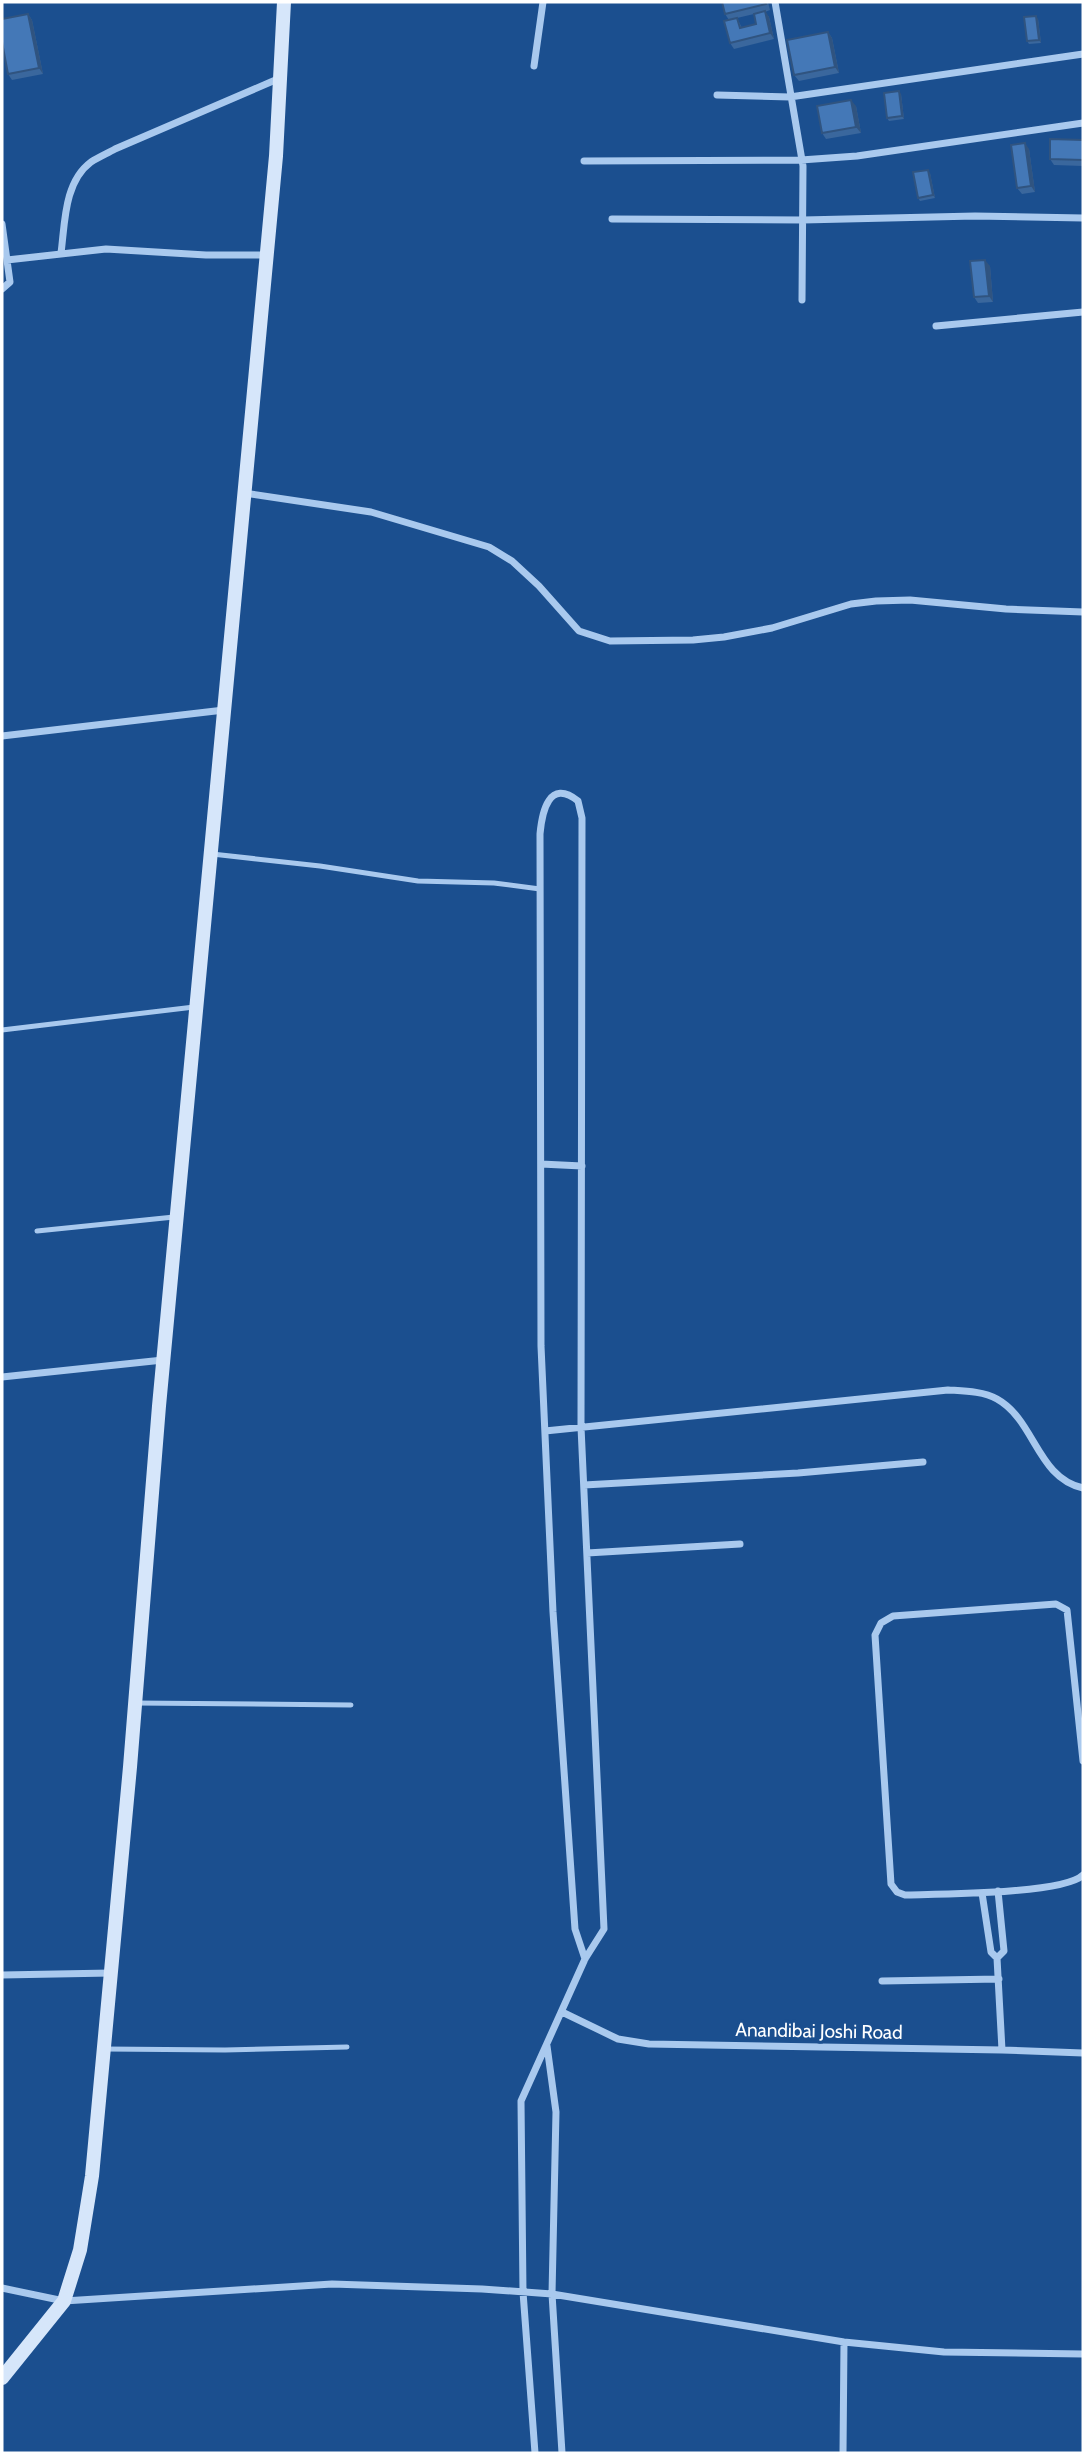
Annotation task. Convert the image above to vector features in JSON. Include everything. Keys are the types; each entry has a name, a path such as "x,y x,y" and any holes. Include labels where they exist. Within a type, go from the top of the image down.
{"street":[{"path":"2,2378 64,2301 80,2249 90,2188 135,1703 163,1360 276,156 284,2"},
{"path":"534,66 543,2"},
{"path":"775,2 802,160 802,300"},
{"path":"717,95 790,97 1083,54"},
{"path":"61,253 69,197 80,173 91,162 280,78"},
{"path":"583,161 802,160 857,156 1083,123"},
{"path":"612,219 803,220 975,216 1083,218"},
{"path":"2,224 10,282 2,289"},
{"path":"7,260 106,249 206,255 266,255"},
{"path":"936,326 1083,312"},
{"path":"243,493 372,512 489,547 512,561 539,586 579,631 610,641 724,637 772,628 851,604 876,600 1083,612"},
{"path":"2,736 224,710"},
{"path":"535,2453 523,2292 521,2101 585,1959 604,1928 581,1427 582,818 578,801 571,795 552,796 541,816 541,1346 553,1612 575,1929 585,1959"},
{"path":"541,1164 582,1166"},
{"path":"2,1377 163,1360"},
{"path":"545,1431 948,1390 970,1391 997,1399 1018,1417 1048,1465 1063,1480 1083,1488"},
{"path":"583,1485 923,1462"},
{"path":"587,1553 740,1544"},
{"path":"1083,1760 1067,1611 1062,1606 1056,1604 893,1616 881,1623 875,1635 891,1884 897,1892 905,1895 982,1893 1064,1885 1077,1881 1083,1875"},
{"path":"994,1955 1004,1951 998,1891"},
{"path":"982,1893 999,1979 1002,2050"},
{"path":"2,1975 111,1973"},
{"path":"882,1981 999,1979"},
{"name":"Anandibai Joshi Road","path":"562,2012 618,2039 649,2045 1083,2053"},
{"path":"547,2046 556,2112 552,2294 562,2453"},
{"path":"2,2288 64,2301 331,2284 523,2292 552,2294 844,2342 944,2352 1083,2354"},
{"path":"843,2453 844,2342"}],"lane":[{"path":"212,854 320,866 418,881 495,883 540,889"},
{"path":"2,1030 197,1007"},
{"path":"37,1231 177,1217"},
{"path":"135,1703 351,1705"},
{"path":"104,2049 225,2050 347,2046"}],"building":[{"path":"722,2 765,2 766,4 725,14"},
{"path":"765,11 770,33 730,43 724,21 737,18 740,28 756,24 754,14"},
{"path":"28,14 39,68 8,74 2,42 2,19"},
{"path":"1036,16 1039,40 1027,41 1024,17"},
{"path":"828,32 835,67 794,75 787,40"},
{"path":"899,91 902,116 887,118 884,93"},
{"path":"851,100 856,127 822,133 817,106"},
{"path":"1050,139 1083,140 1083,160 1050,159"},
{"path":"1025,143 1031,186 1017,188 1011,145"},
{"path":"928,170 933,195 918,198 913,172"},
{"path":"985,260 989,296 974,297 970,261"}]}
